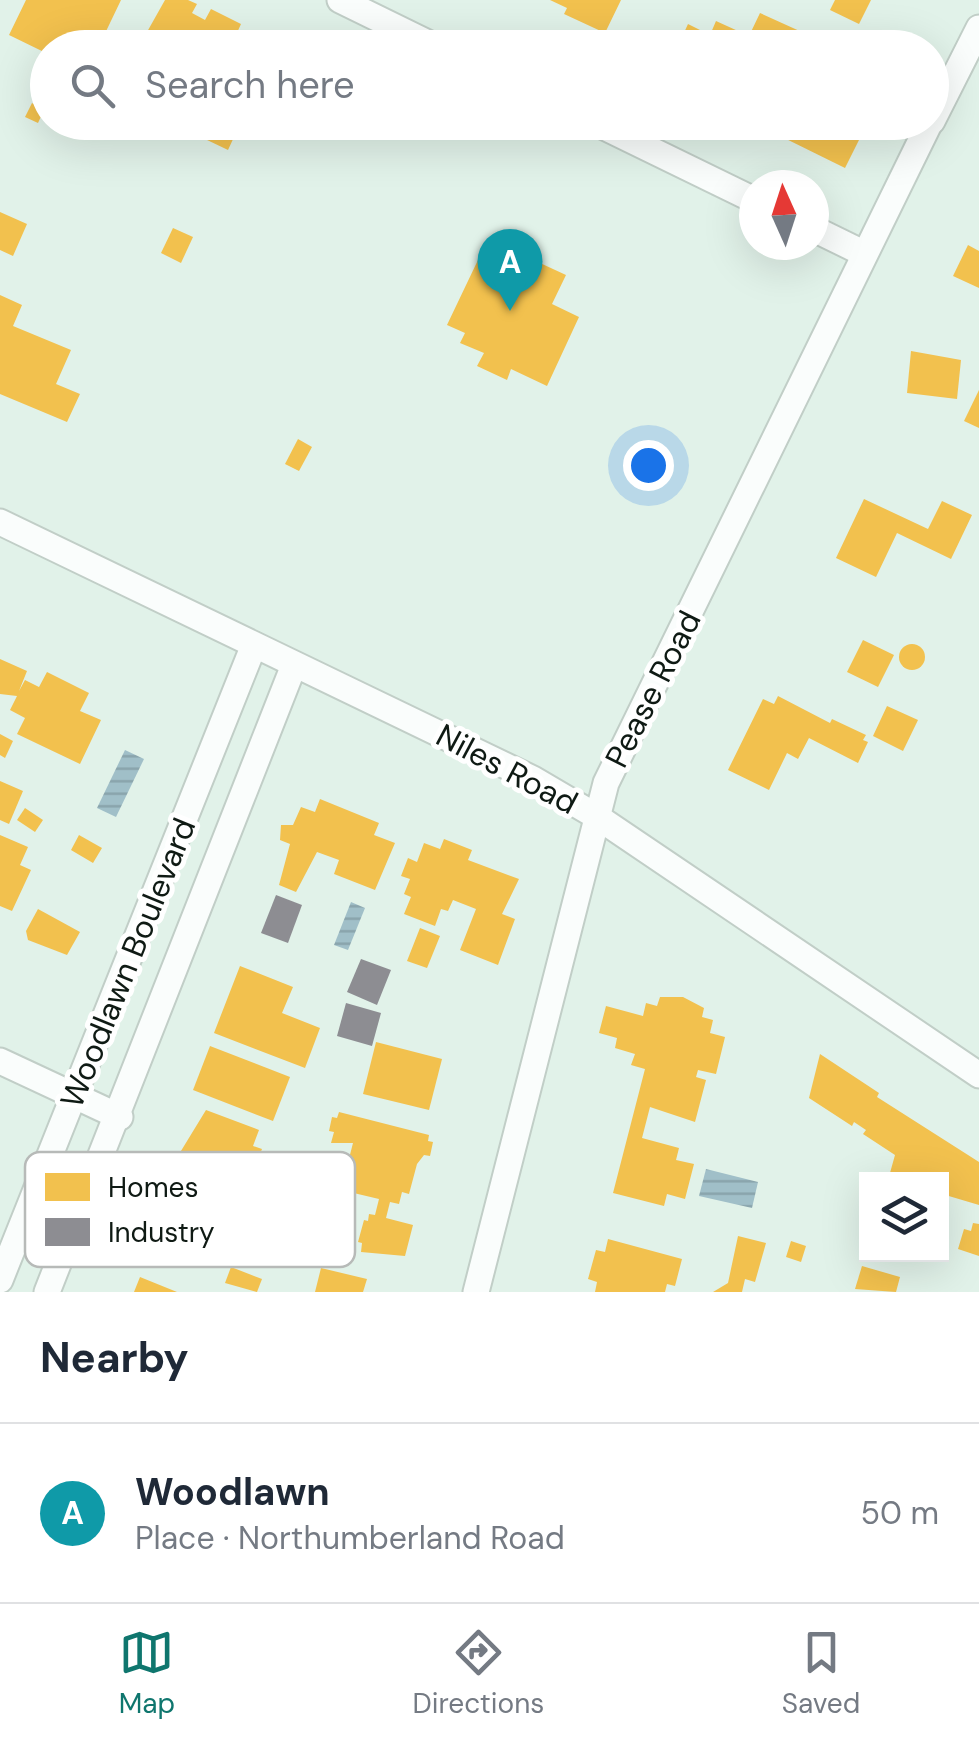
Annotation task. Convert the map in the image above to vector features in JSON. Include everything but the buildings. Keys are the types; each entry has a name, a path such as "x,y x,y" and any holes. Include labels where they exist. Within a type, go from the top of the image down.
{"street":[{"path":"340,0 401,30"},
{"name":"Pease Road","path":"949,87 979,28"},
{"path":"631,140 739,193"},
{"name":"Pease Road","path":"476,1292 606,783 922,140"},
{"path":"829,237 863,254"},
{"name":"Niles Road","path":"0,522 520,772 596,816 979,1075"},
{"name":"Woodlawn Boulevard","path":"52,1152 254,646"},
{"name":"Woodlawn Boulevard","path":"105,1152 294,665"},
{"path":"0,1061 120,1116"},
{"name":"Woodlawn Boulevard","path":"0,1280 25,1219"},
{"name":"Woodlawn Boulevard","path":"48,1292 58,1267"}],"water":[{"path":"125,750 144,759 116,817 97,808"},
{"path":"351,902 365,908 348,950 334,945"},
{"path":"706,1169 758,1182 752,1208 699,1196"}],"place":[{"name":"Woodlawn","path":"510,311"}]}
